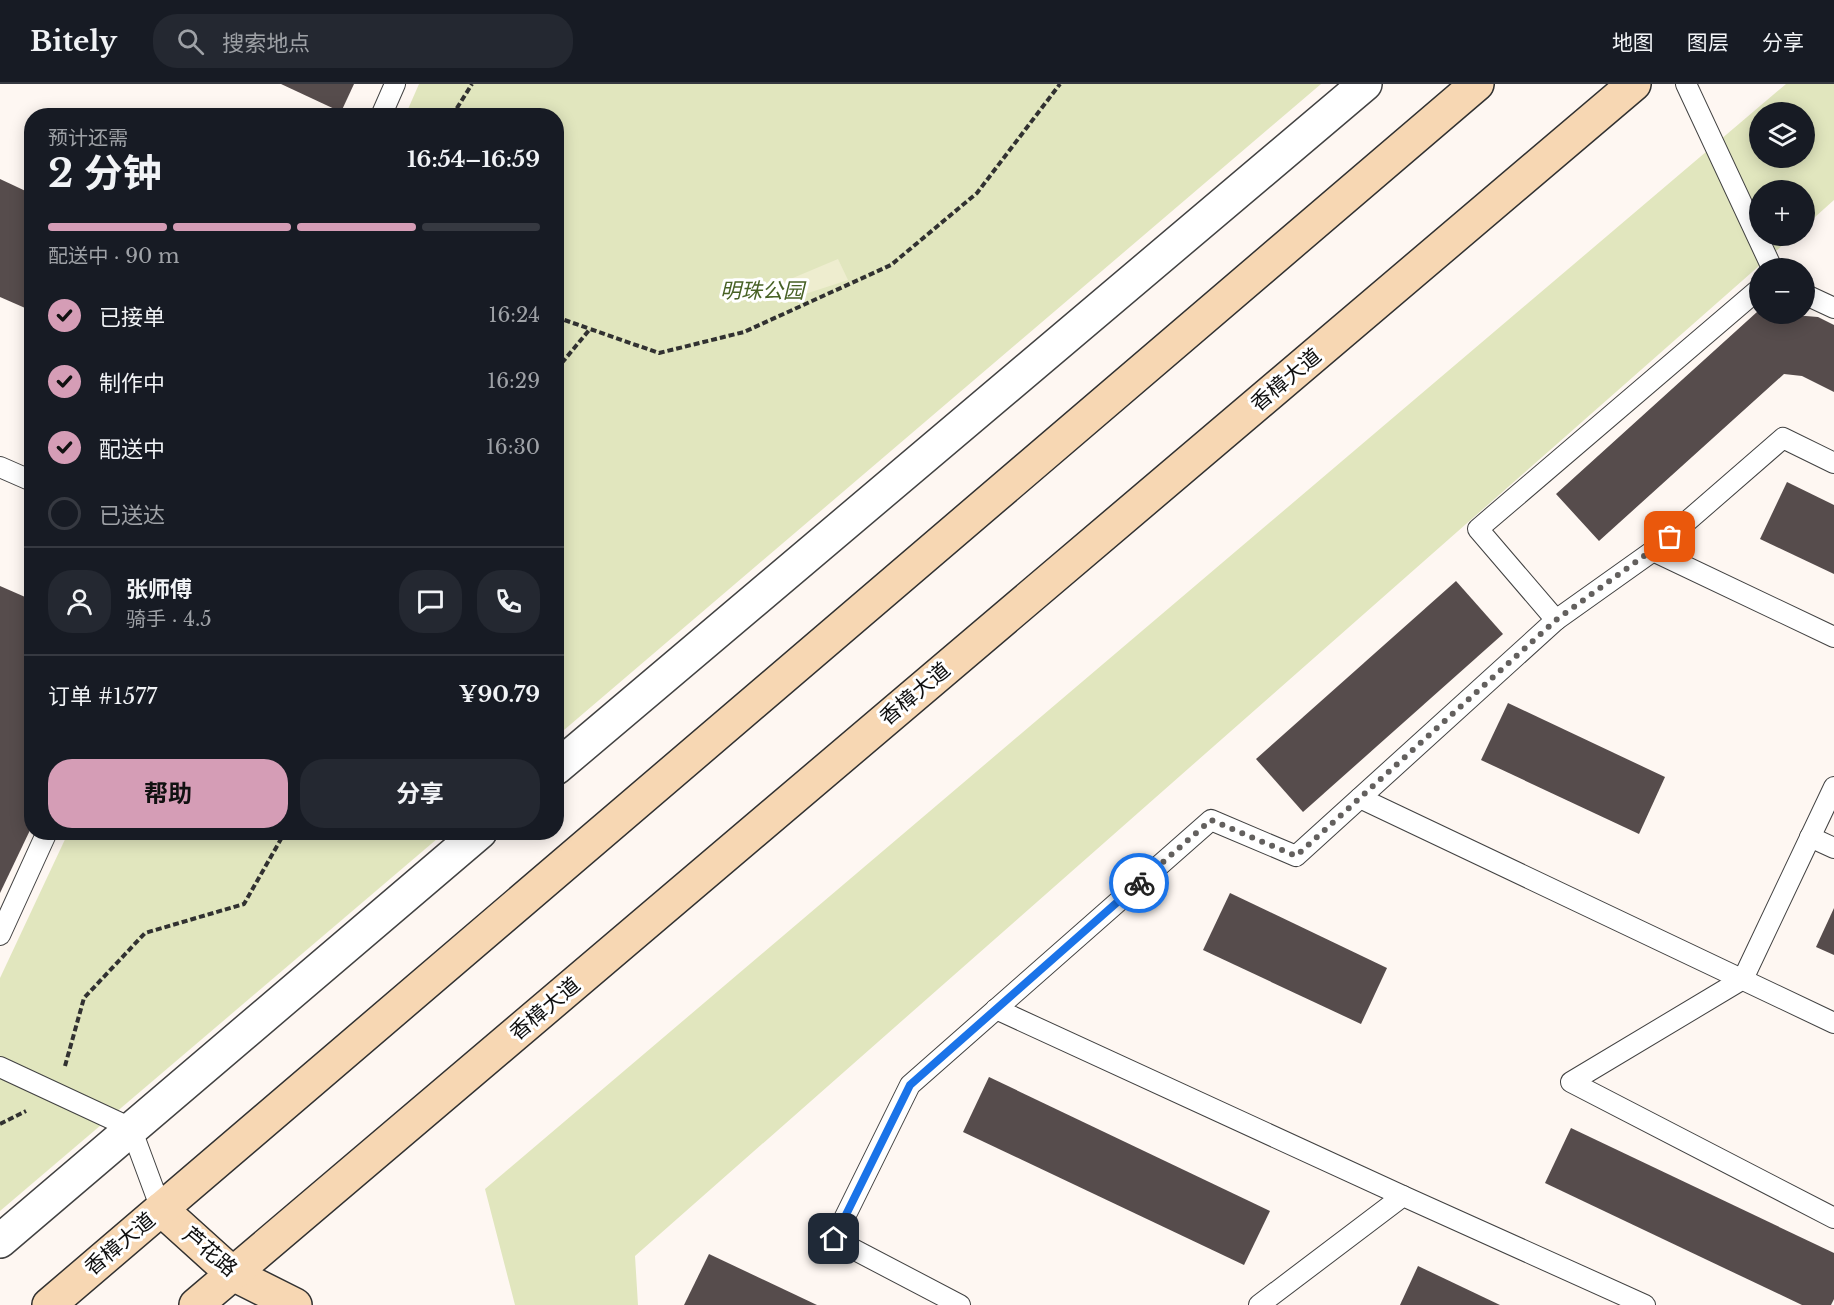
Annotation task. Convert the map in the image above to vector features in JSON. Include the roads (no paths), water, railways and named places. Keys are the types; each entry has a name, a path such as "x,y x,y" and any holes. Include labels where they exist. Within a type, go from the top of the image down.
{"main road":[{"name":"香樟大道","path":"49,1305 1477,84"},
{"name":"香樟大道","path":"196,1305 1634,84"},
{"name":"芦花路","path":"161,1209 233,1274 296,1305"}],"street":[{"path":"564,761 1365,84"},
{"path":"0,1241 471,840"}],"lane":[{"path":"384,108 395,84"},
{"path":"1686,84 1767,258"},
{"path":"1556,620 1478,529 1749,297"},
{"path":"1815,299 1834,308"},
{"path":"960,1305 834,1239 910,1085 1211,820 1296,856 1556,620 1653,551 1783,438 1834,463"},
{"path":"0,466 24,477"},
{"path":"1653,551 1834,637"},
{"path":"1834,787 1743,980 1571,1082 1834,1218"},
{"path":"1360,798 1834,1023"},
{"path":"1810,837 1834,849"},
{"path":"0,935 44,840"},
{"path":"996,1010 1645,1305"},
{"path":"0,1067 131,1128 161,1209"},
{"path":"1259,1305 1403,1196"}],"park label":[{"name":"明珠公园","path":"762,291"}]}
